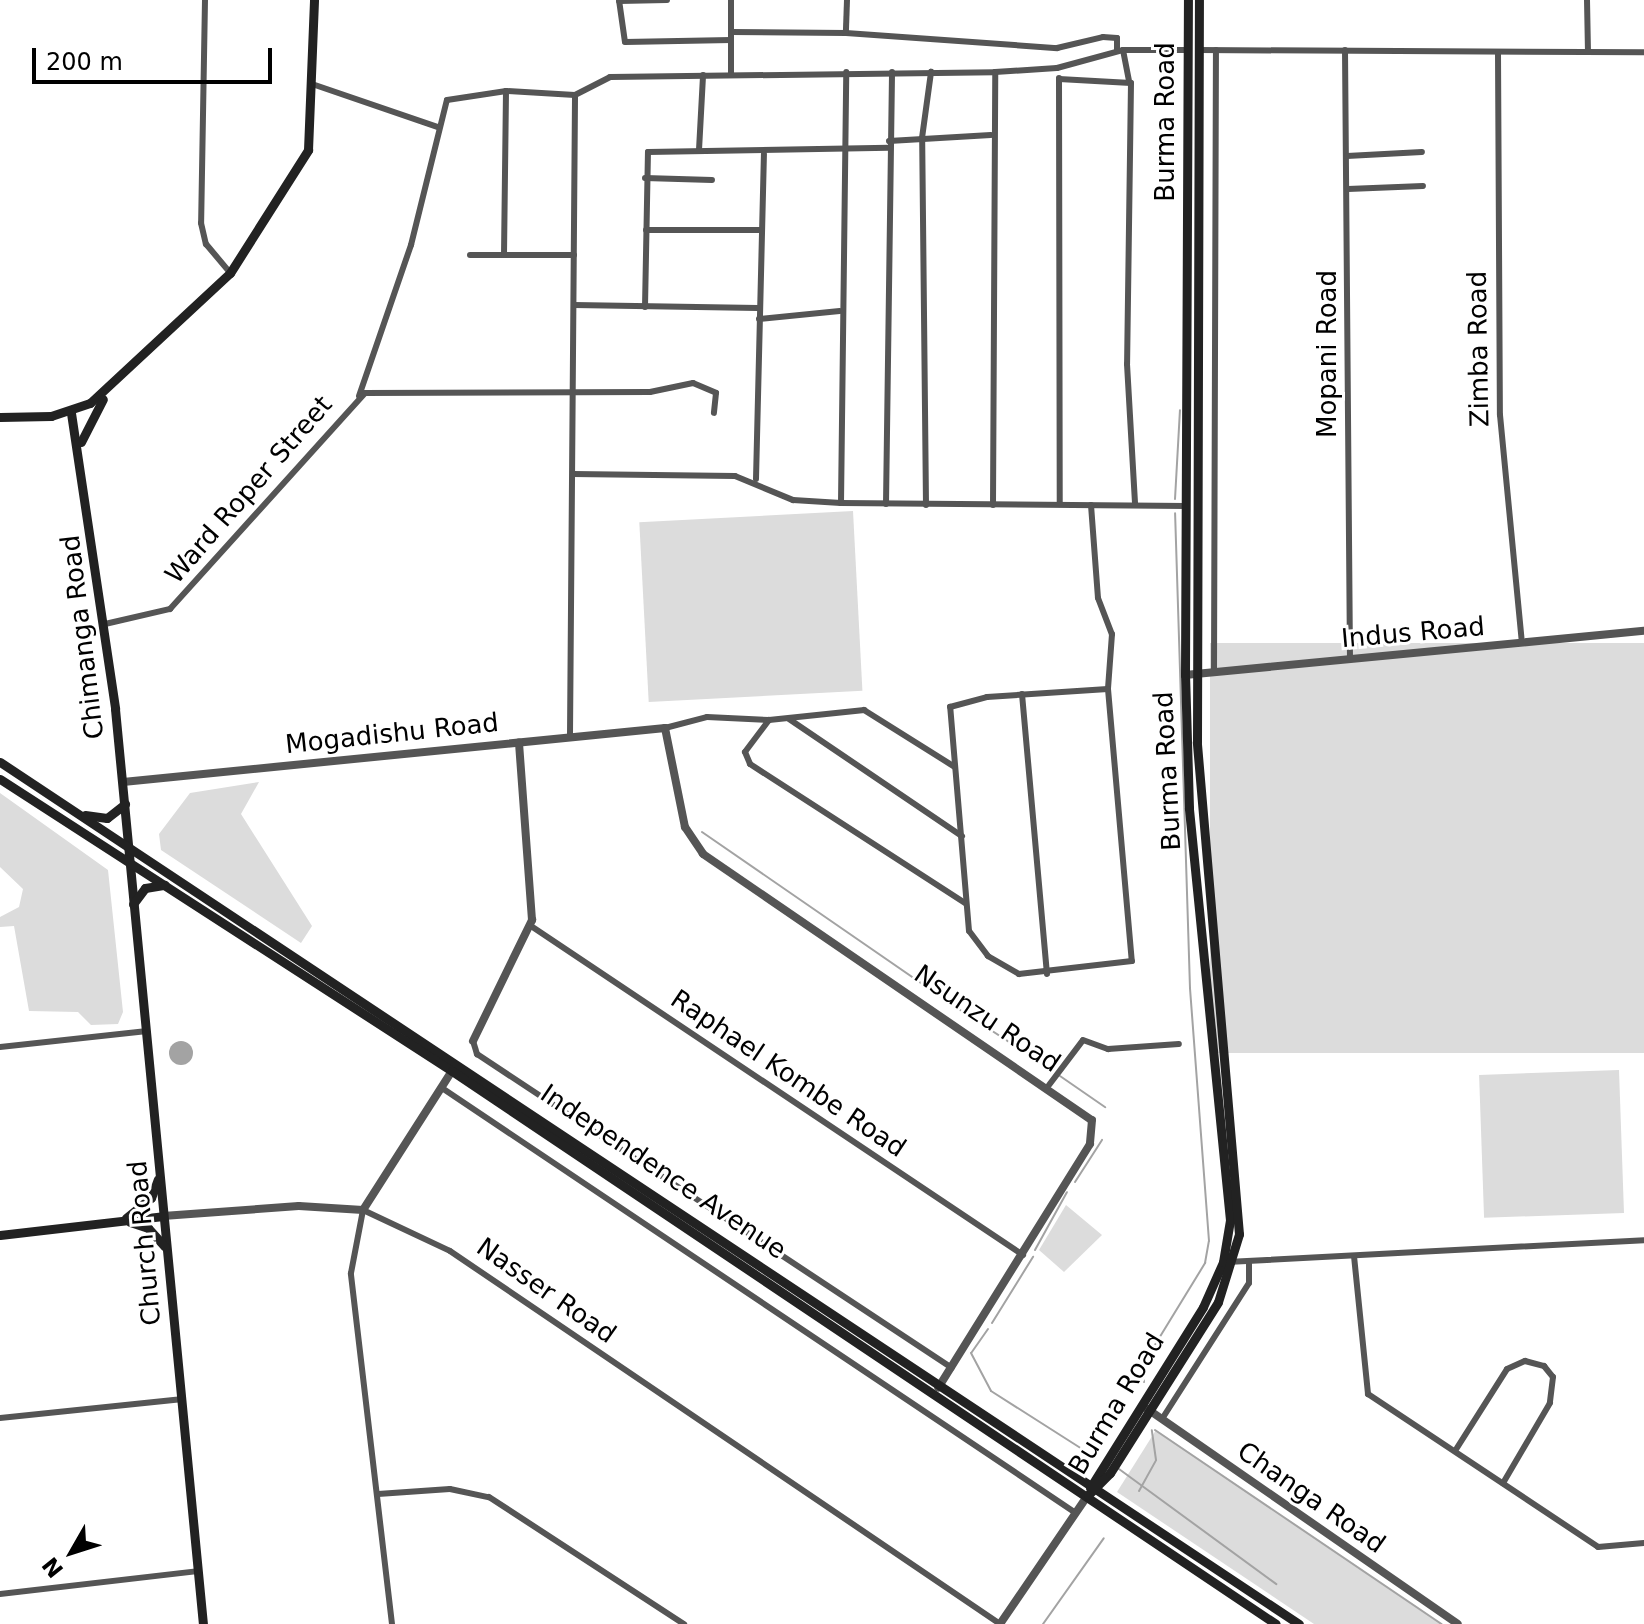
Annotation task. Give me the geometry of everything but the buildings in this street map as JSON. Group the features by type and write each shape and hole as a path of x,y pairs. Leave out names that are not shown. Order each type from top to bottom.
{"main road":[{"path":"0,417 71,413 106,392 230,273 300,171 315,85 314,0"},
{"name":"Burma Road","path":"1088,1495 1234,1262 1238,1172 1204,836 1196,673 1194,50 1188,0"},
{"name":"Burma Road","path":"1145,1407 1223,1262 1228,1173 1189,808 1185,675 1194,50 1199,0"},
{"path":"80,444 106,392"},
{"name":"Chimanga Road","path":"71,413 80,444 105,624 123,782 127,859"},
{"name":"Independence Avenue","path":"0,762 942,1383 1299,1624"},
{"name":"Independence Avenue","path":"0,779 452,1071 935,1392 1276,1624"},
{"path":"77,814 107,818 125,804"},
{"name":"Church Road","path":"127,859 147,1031 203,1624"},
{"path":"133,905 145,888 169,886"},
{"path":"115,1222 141,1209 160,1170"},
{"name":"Nasser Road","path":"0,1235 163,1216"},
{"path":"115,1222 148,1228 167,1254"}],"street":[{"path":"205,0 201,223 206,244 230,273"},
{"path":"667,0 619,0 625,42 846,33 1057,48 1103,37 1117,38 1129,81 1127,364 1135,504"},
{"path":"731,0 731,74"},
{"path":"846,33 847,0"},
{"path":"1587,0 1588,52"},
{"path":"1214,671 1216,50"},
{"name":"Mopani Road","path":"1345,50 1350,658"},
{"path":"359,396 411,245 438,127 451,97 506,91 575,95 610,77 995,72 1057,68 1120,51 1644,52"},
{"name":"Zimba Road","path":"1498,53 1500,415 1522,643"},
{"path":"1057,68 1060,503"},
{"path":"841,503 840,311 846,72"},
{"path":"886,504 892,72"},
{"path":"926,505 922,138 931,72"},
{"path":"993,505 991,135 995,72"},
{"path":"699,150 703,75"},
{"path":"1059,79 1129,81"},
{"path":"315,85 438,127"},
{"path":"504,255 506,91"},
{"path":"570,735 573,474 570,391 574,305 575,95"},
{"path":"645,307 645,178 648,152 699,150 764,154 889,145 922,138 991,135"},
{"path":"1347,156 1422,152"},
{"path":"756,479 764,154"},
{"path":"645,178 712,180"},
{"path":"1348,189 1423,186"},
{"path":"646,230 761,230"},
{"path":"470,255 574,255"},
{"path":"574,305 758,308"},
{"path":"759,319 840,311"},
{"name":"Ward Roper Street","path":"105,624 150,619 175,604 359,396 650,392 693,383 716,393 714,413"},
{"path":"573,474 756,479 793,500 841,503 1186,506"},
{"path":"1091,505 1098,598 1112,634 1108,689 1132,961 1047,974 1019,974 978,947 966,904 951,704 1022,694 1108,689"},
{"name":"Indus Road","path":"1185,675 1644,631"},
{"path":"1022,694 1047,974"},
{"path":"665,728 718,716 769,720 872,711 955,767"},
{"path":"788,718 962,836"},
{"path":"769,720 745,752 750,764 966,904"},
{"name":"Mogadishu Road","path":"123,782 570,735 665,728"},
{"name":"Nsunzu Road","path":"665,728 685,827 703,854 1087,1112 1095,1133 1023,1255 935,1392"},
{"path":"519,742 531,926 473,1041 477,1054 952,1368"},
{"name":"Raphael Kombe Road","path":"531,926 1023,1255"},
{"path":"0,1047 147,1031"},
{"path":"1049,1085 1083,1040 1108,1049 1179,1044"},
{"path":"392,1624 351,1273 363,1210 452,1071"},
{"path":"442,1088 1076,1513"},
{"name":"Nasser Road","path":"163,1216 299,1206 363,1210 450,1251 1000,1624"},
{"path":"1223,1262 1644,1240"},
{"path":"1354,1256 1367,1392 1598,1547 1644,1543"},
{"path":"1162,1419 1249,1283 1249,1261"},
{"path":"1455,1451 1510,1366 1544,1366 1553,1377 1550,1403 1503,1483"},
{"path":"0,1418 183,1399"},
{"name":"Changa Road","path":"1145,1407 1458,1624"},
{"path":"378,1494 450,1489 489,1497 684,1624"},
{"path":"1000,1624 1088,1495"},
{"path":"0,1594 198,1571"}],"shaded area":[{"path":"853,511 862,691 649,702 639,522"},
{"path":"1210,643 1644,643 1644,1053 1210,1053"},
{"path":"259,782 241,814 312,926 301,943 161,850 159,834 190,793"},
{"path":"0,793 108,870 123,1012 118,1024 91,1025 78,1012 29,1011 14,926 0,927 0,917 19,907 23,889 0,867"},
{"path":"181,1041 192,1048 193,1053 186,1064 181,1065 170,1058 169,1053 176,1042"},
{"path":"1619,1070 1624,1213 1484,1218 1479,1075"},
{"path":"1066,1205 1102,1235 1064,1272 1039,1250"},
{"path":"1156,1430 1442,1624 1314,1624 1117,1492"}],"waterway":[{"path":"1175,499 1180,410"},
{"path":"1144,1382 1142,1366 1205,1263 1209,1241 1190,988 1175,513"},
{"path":"702,832 973,1019"},
{"path":"983,1025 1020,1049"},
{"path":"1030,1056 1051,1071"},
{"path":"1060,1076 1105,1107"},
{"path":"1075,1182 1102,1140"},
{"path":"1035,1250 1067,1192"},
{"path":"992,1323 1033,1257"},
{"path":"988,1329 971,1353 991,1391 1093,1456"},
{"path":"1139,1491 1156,1460 1152,1430"},
{"path":"1155,1430 1442,1624"},
{"path":"1119,1469 1276,1584"},
{"path":"1043,1624 1104,1538"}]}
